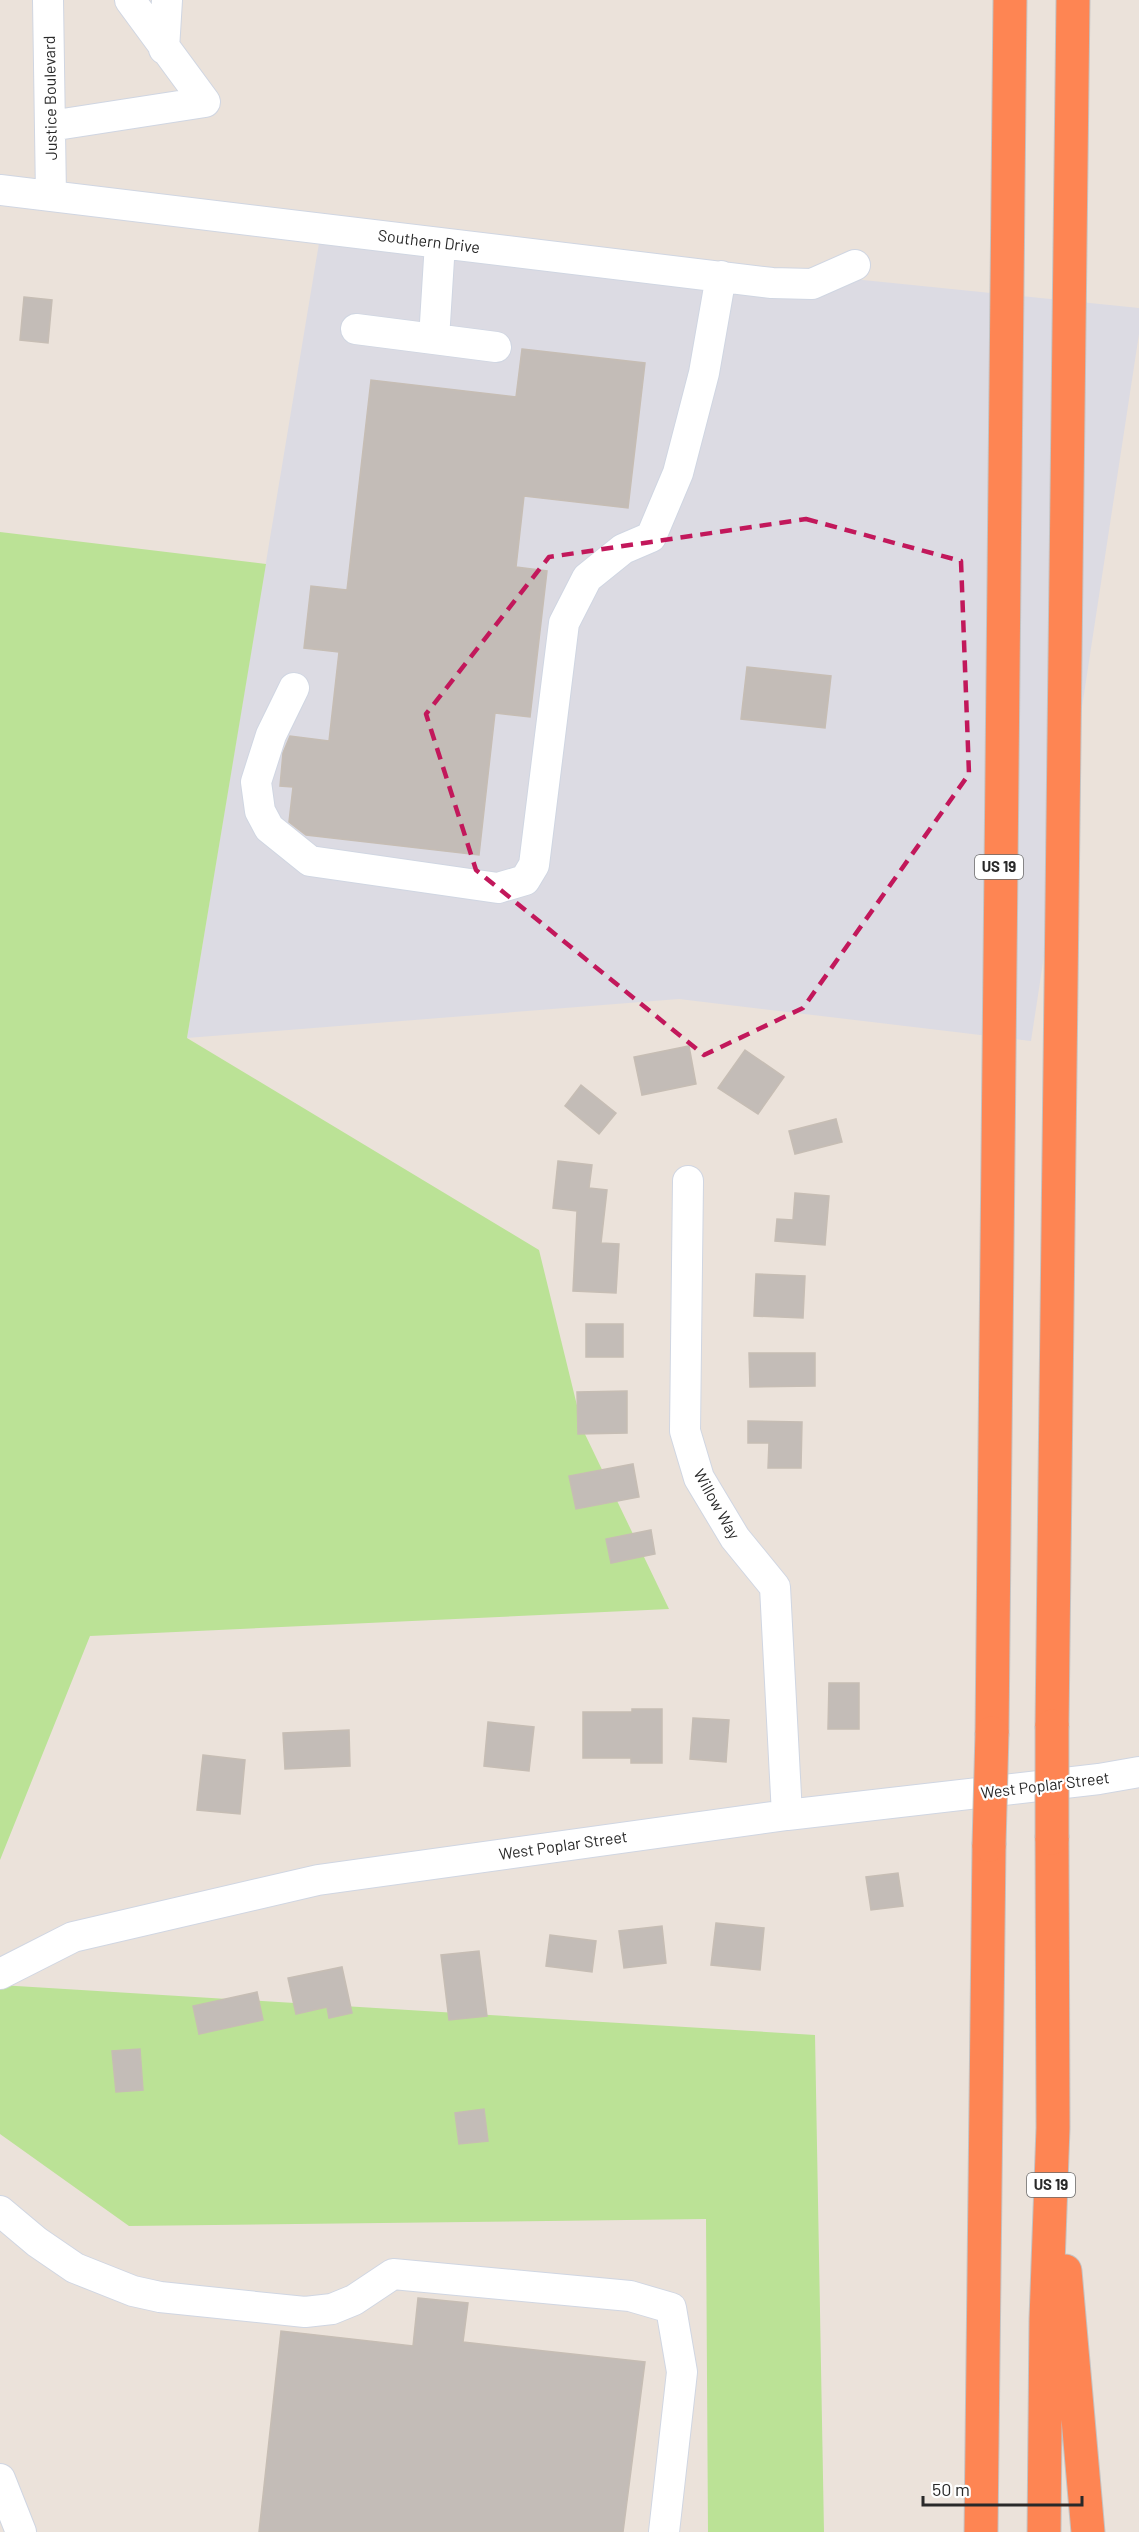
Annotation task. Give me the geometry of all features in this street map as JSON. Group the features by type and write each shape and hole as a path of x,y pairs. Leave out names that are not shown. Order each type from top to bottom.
{"highway":[{"name":"US 19","path":"981,2532 992,1733 1010,0"},
{"name":"US 19","path":"1044,2532 1046,2319 1053,2128 1052,1726 1073,0"},
{"path":"1053,2128 1088,2532"},
{"path":"974,2532 981,2490"}],"street":[{"name":"Justice Boulevard","path":"48,0 51,196"},
{"path":"50,126 205,102 130,0"},
{"path":"164,49 167,0"},
{"name":"Southern Drive","path":"0,190 772,283 812,284 855,265"},
{"path":"434,339 440,243"},
{"path":"294,688 271,735 256,782 260,811 269,828 310,861 498,888 525,880 534,866 564,623 587,578 623,549 651,537 678,473 704,373 721,276"},
{"path":"356,329 496,346"},
{"name":"Willow Way","path":"688,1181 685,1431 699,1478 735,1538 775,1587 787,1815"},
{"name":"West Poplar Street","path":"0,1974 73,1937 318,1880 787,1815 1099,1779 1139,1772"},
{"path":"0,2211 37,2242 75,2268 133,2291 160,2297 305,2312 332,2309 354,2300 393,2274 630,2296 671,2308 682,2372 664,2532"},
{"path":"0,2479 21,2532"}],"highlighted area":[{"path":"806,519 961,561 969,774 803,1008 704,1055 476,870 426,714 549,557"}],"shaded area":[{"path":"322,225 1139,308 1139,334 1031,1041 679,999 187,1038"}],"green space":[{"path":"0,532 266,564 187,1038 539,1250 583,1430 669,1609 90,1636 0,1860"},
{"path":"0,1985 815,2035 824,2532 708,2532 706,2219 129,2226 0,2134"}],"building":[{"path":"24,297 52,300 48,343 20,340"},
{"path":"522,349 645,363 628,508 524,496 516,567 547,571 530,717 495,713 479,855 306,835 289,822 293,787 280,786 283,753 290,736 329,741 339,652 304,648 311,586 347,590 371,380 516,397"},
{"path":"747,667 831,676 825,728 741,719"},
{"path":"689,1046 696,1084 642,1095 634,1057"},
{"path":"745,1050 784,1077 758,1114 718,1088"},
{"path":"581,1085 616,1113 599,1134 565,1106"},
{"path":"836,1119 842,1142 795,1154 789,1131"},
{"path":"558,1161 592,1165 589,1188 607,1190 601,1243 619,1244 616,1293 573,1291 577,1211 553,1208"},
{"path":"795,1193 829,1196 825,1245 775,1241 777,1219 793,1220"},
{"path":"756,1274 805,1276 803,1318 754,1316"},
{"path":"586,1324 623,1324 623,1357 586,1357"},
{"path":"749,1353 815,1353 815,1386 750,1387"},
{"path":"627,1391 627,1433 578,1434 577,1392"},
{"path":"748,1421 802,1422 801,1468 768,1468 769,1443 748,1443"},
{"path":"633,1464 639,1497 576,1509 569,1476"},
{"path":"651,1530 655,1554 611,1563 606,1539"},
{"path":"829,1683 859,1683 859,1729 828,1729"},
{"path":"632,1709 662,1709 662,1763 631,1763 631,1758 583,1758 583,1712 632,1712"},
{"path":"693,1718 729,1720 726,1762 690,1759"},
{"path":"488,1722 534,1727 529,1771 484,1766"},
{"path":"349,1730 350,1766 285,1769 283,1733"},
{"path":"203,1755 245,1760 240,1814 197,1810"},
{"path":"898,1873 903,1906 871,1910 866,1877"},
{"path":"716,1923 764,1928 760,1970 711,1965"},
{"path":"662,1926 666,1963 624,1968 619,1931"},
{"path":"550,1935 596,1941 592,1972 546,1966"},
{"path":"479,1951 487,2016 449,2020 441,1955"},
{"path":"342,1967 352,2013 329,2018 327,2007 296,2014 288,1978"},
{"path":"257,1992 263,2020 199,2034 193,2006"},
{"path":"140,2049 143,2090 116,2092 112,2051"},
{"path":"484,2109 488,2141 459,2144 455,2113"},
{"path":"418,2298 468,2303 463,2342 645,2362 623,2532 259,2532 281,2331 413,2346"}]}
